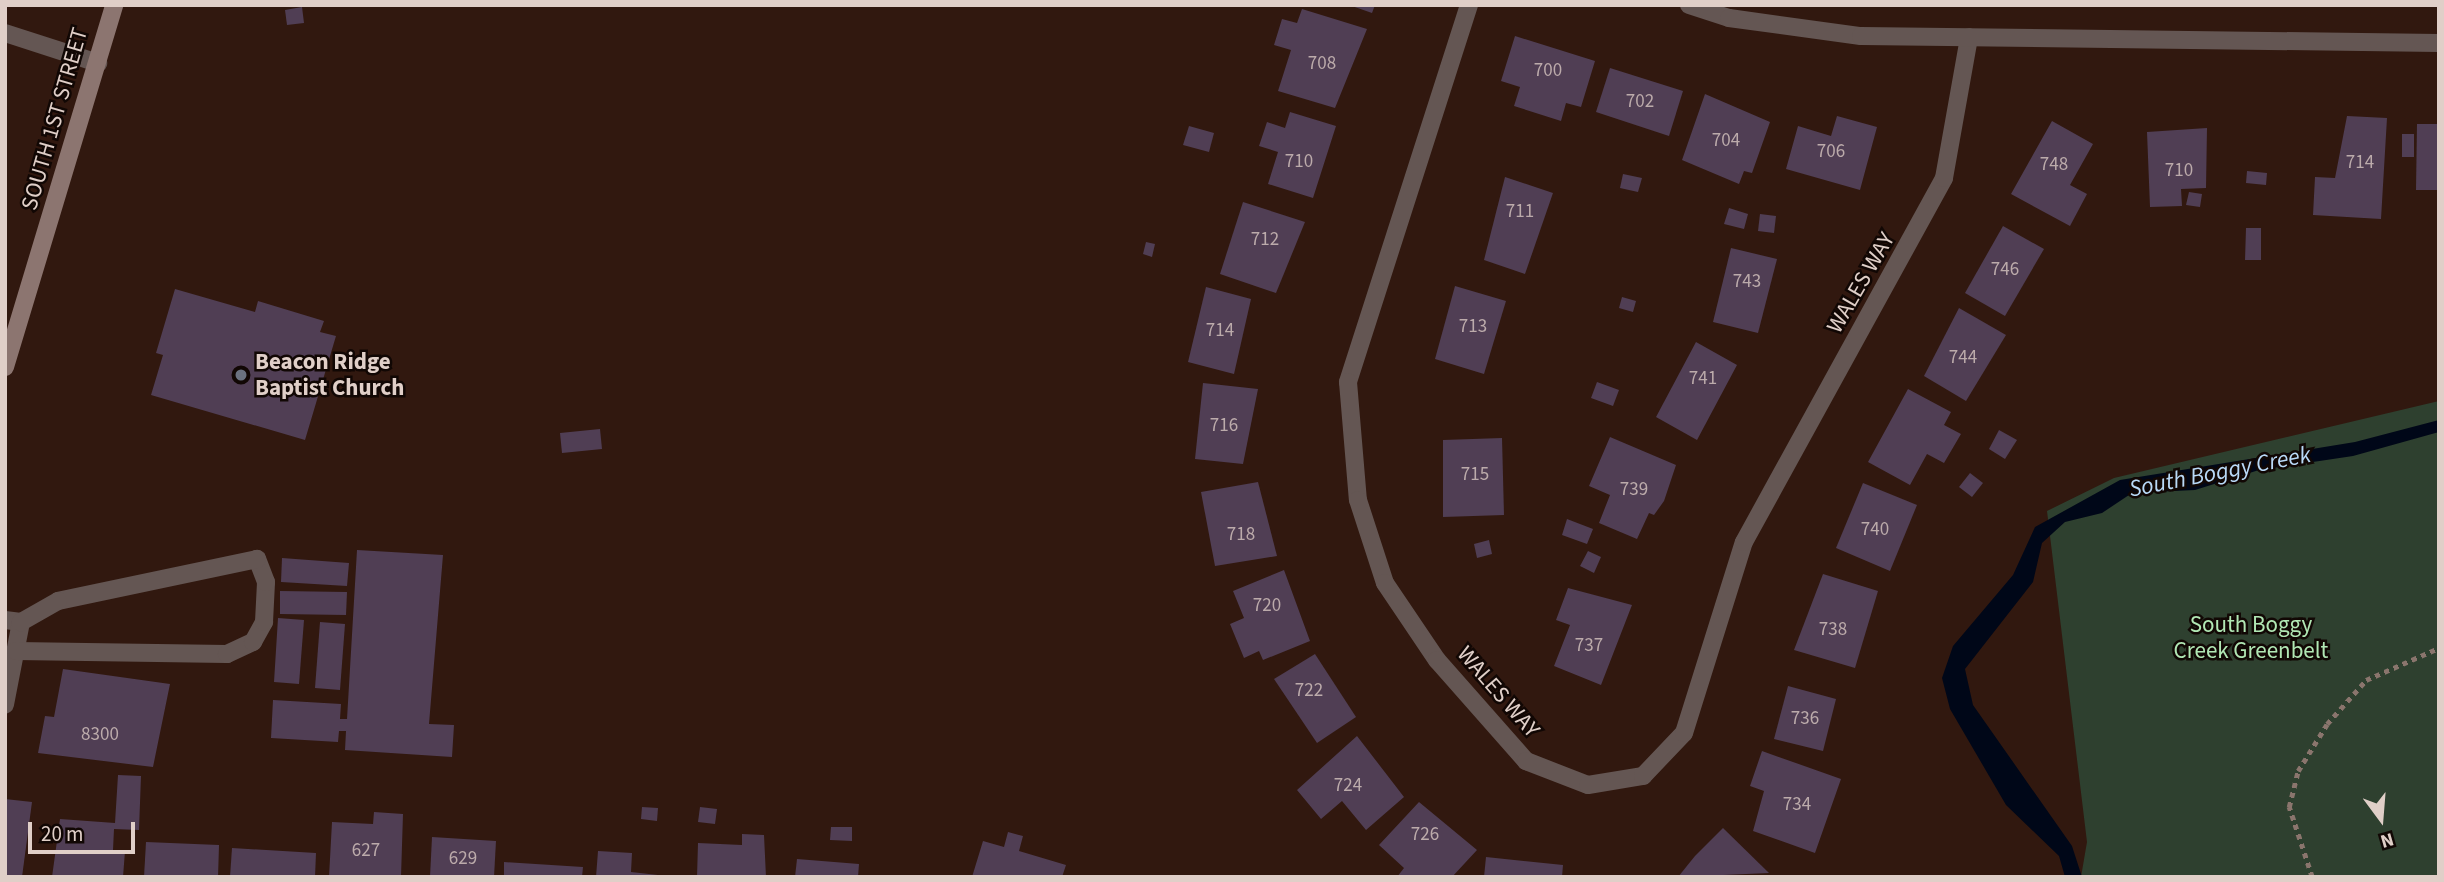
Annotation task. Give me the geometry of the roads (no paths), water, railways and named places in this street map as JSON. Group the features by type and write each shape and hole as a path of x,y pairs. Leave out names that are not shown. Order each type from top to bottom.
{"main road":[{"name":"SOUTH 1ST STREET","path":"5,367 114,5"}],"street":[{"name":"WALES WAY","path":"1469,5 1348,382 1358,500 1385,583 1437,660 1526,761 1588,785 1643,776 1684,733 1744,542 1944,178 1969,37"},
{"path":"1689,5 1821,32 1969,37 2439,43"},
{"path":"5,33 98,63"},
{"path":"6,703 16,651 13,621 58,601 257,559 266,582 264,622 253,642 227,654 16,651"}],"water":[{"name":"South Boggy Creek","path":"2439,420 2439,432 2353,456 2259,470 2195,490 2132,493 2102,513 2065,522 2042,543 2033,582 1965,669 1973,705 2072,846 2082,877 2065,877 2059,856 2006,805 1950,709 1942,678 1953,646 2013,575 2035,527 2120,480 2355,442"}],"place":[{"name":"Beacon Ridge Baptist Church","path":"241,375"}],"park label":[{"name":"South Boggy Creek Greenbelt","path":"2251,638"}]}
